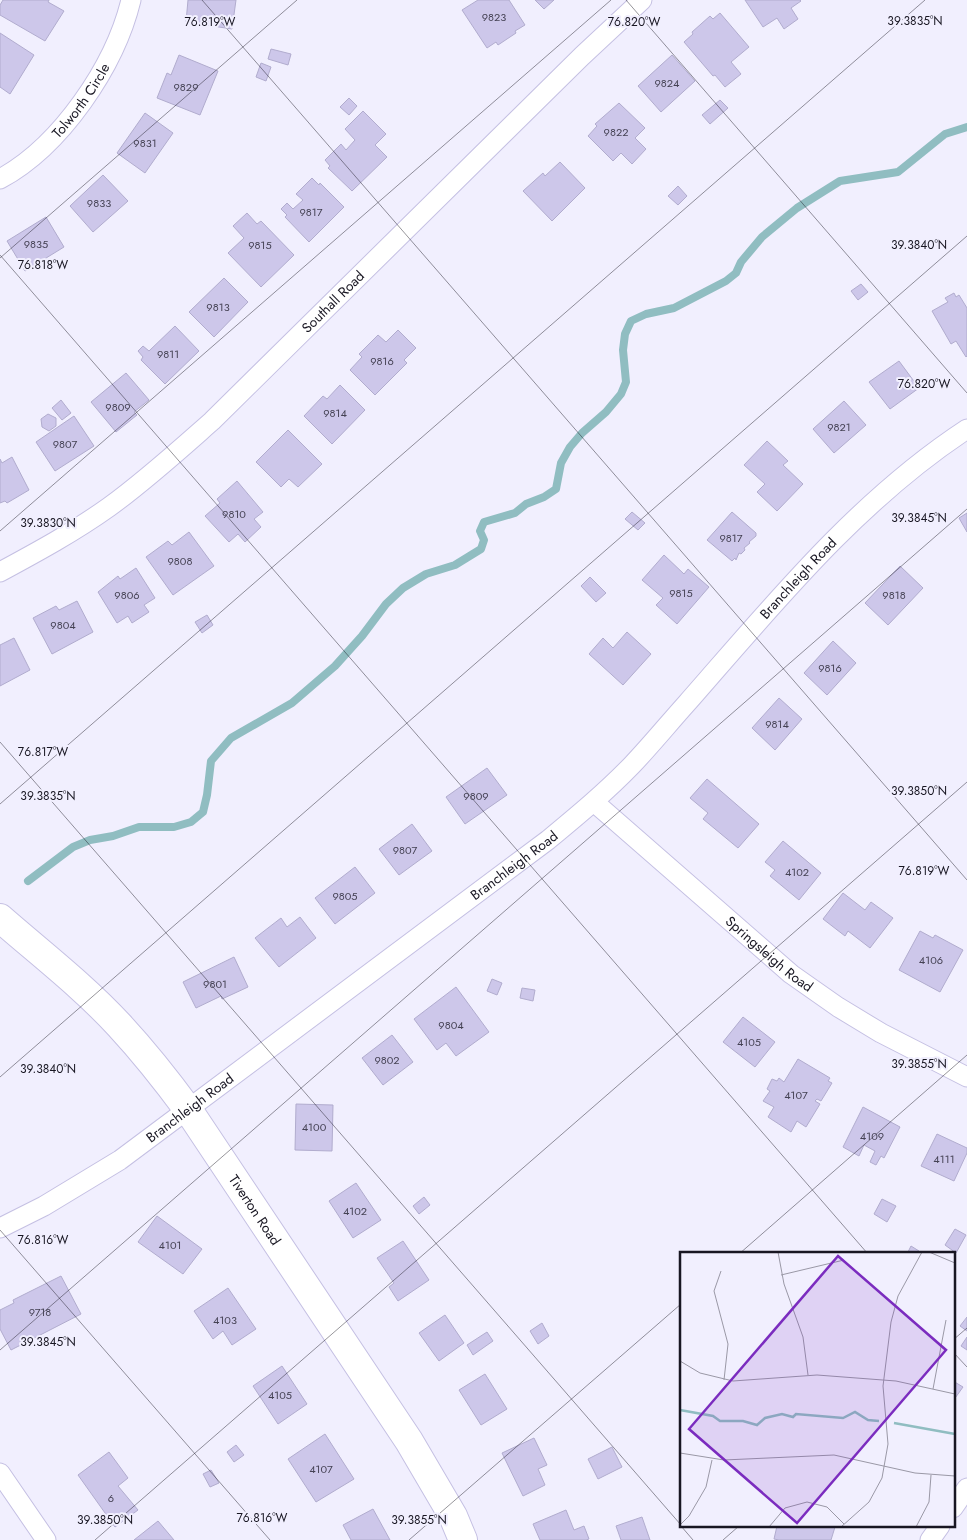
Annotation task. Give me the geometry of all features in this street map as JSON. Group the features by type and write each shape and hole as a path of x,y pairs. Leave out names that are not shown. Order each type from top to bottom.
{"street":[{"name":"Tolworth Circle","path":"0,179 41,149 74,114 100,77 125,24 131,0"},
{"name":"Southall Road","path":"0,572 40,551 108,508 155,472 212,421 582,56 642,0"},
{"name":"Branchleigh Road","path":"0,1228 44,1206 120,1160 548,840 594,802 632,765 782,595 838,536 888,490 967,429"},
{"name":"Springsleigh Road","path":"594,802 791,974 838,1007 967,1077"},
{"name":"Tiverton Road","path":"0,918 78,986 118,1024 164,1077 189,1110 409,1441 453,1516 463,1540"},
{"path":"0,1473 46,1540"},
{"path":"954,1507 967,1488"},
{"path":"930,1540 939,1528"}],"building":[{"path":"3,0 49,0 48,2 64,11 45,41 0,15 0,5"},
{"path":"188,0 236,0 232,29 186,22"},
{"path":"478,0 509,0 525,25 498,45 496,42 487,48 462,10"},
{"path":"535,0 554,0 544,9"},
{"path":"745,0 800,0 791,8 798,19 784,29 777,18 763,27"},
{"path":"720,13 749,47 731,62 741,74 725,87 684,42 710,16 713,19"},
{"path":"0,33 34,55 10,94 0,87"},
{"path":"271,49 291,54 288,65 268,59"},
{"path":"179,55 218,71 200,115 157,98 167,73 171,75"},
{"path":"672,55 695,81 661,112 638,86"},
{"path":"261,63 271,67 266,81 256,77"},
{"path":"349,98 357,106 349,115 340,107"},
{"path":"720,100 728,108 710,124 702,115"},
{"path":"619,103 645,128 635,138 646,149 632,164 621,153 613,161 588,136 597,126 595,124"},
{"path":"363,111 386,134 375,145 387,157 352,191 328,168 330,166 325,160 341,144 346,150 355,140 345,129"},
{"path":"145,113 173,133 145,173 117,153"},
{"path":"560,162 585,188 552,221 523,191 543,173 545,176"},
{"path":"103,175 128,201 93,232 70,206"},
{"path":"312,178 319,185 320,183 344,207 309,242 285,217 287,215 281,209 287,203 293,209 303,200 296,194"},
{"path":"678,186 687,196 678,205 668,196"},
{"path":"247,213 257,224 261,221 294,255 261,287 228,253 244,238 233,226"},
{"path":"46,217 64,247 25,271 7,241"},
{"path":"224,278 248,302 214,337 189,312"},
{"path":"861,284 868,292 858,300 851,291"},
{"path":"954,293 956,297 959,295 967,308 966,357 956,341 951,344 932,311 948,302 945,298"},
{"path":"175,326 199,351 165,384 141,360 143,357 138,351 143,346 149,351"},
{"path":"398,330 416,348 404,360 407,363 375,395 350,370 362,357 359,354 378,335 386,342"},
{"path":"899,361 919,388 890,409 869,382"},
{"path":"126,373 149,400 134,412 137,415 116,432 91,402"},
{"path":"340,385 365,410 332,444 304,416 323,396 327,399"},
{"path":"61,400 71,413 62,420 52,408"},
{"path":"844,401 866,425 834,453 813,429"},
{"path":"48,414 56,418 56,426 49,431 42,427 41,419"},
{"path":"74,416 94,446 55,471 36,442"},
{"path":"288,430 322,464 298,487 289,479 281,487 256,462"},
{"path":"767,441 788,461 783,465 803,484 777,511 757,492 765,484 744,465"},
{"path":"12,457 29,490 7,503 5,501 0,503 0,459 2,463"},
{"path":"237,481 263,512 254,519 261,527 245,542 238,534 229,542 205,516 220,503 217,499"},
{"path":"632,512 645,523 638,530 625,519"},
{"path":"732,512 756,533 756,536 744,548 745,550 741,554 739,553 736,560 735,558 732,561 707,540"},
{"path":"967,513 967,532 959,518"},
{"path":"189,532 214,566 173,595 146,557 168,541 172,545"},
{"path":"664,555 684,574 688,569 709,587 677,624 656,605 663,598 642,580"},
{"path":"900,566 923,588 888,625 865,603"},
{"path":"136,568 155,598 144,605 149,612 132,623 128,616 117,623 98,592 118,576 120,579"},
{"path":"590,577 606,593 596,602 581,586"},
{"path":"77,601 93,632 52,654 33,618 56,606 59,610"},
{"path":"207,615 213,625 202,633 195,622"},
{"path":"627,632 651,654 623,685 589,654 603,638 613,648"},
{"path":"14,638 30,670 0,686 0,645"},
{"path":"833,641 856,663 827,695 804,673"},
{"path":"779,698 802,719 775,750 752,728"},
{"path":"487,768 507,795 465,824 446,797"},
{"path":"707,779 759,824 738,848 703,819 708,813 690,798"},
{"path":"412,824 432,851 399,875 379,849"},
{"path":"783,841 821,873 799,900 770,876 775,870 765,862"},
{"path":"355,867 375,893 335,924 315,898"},
{"path":"843,893 865,910 871,902 893,918 870,948 848,931 845,936 823,919"},
{"path":"300,917 316,938 279,967 255,938 281,918 287,927"},
{"path":"920,931 933,938 935,935 963,950 940,992 899,970"},
{"path":"234,957 248,987 222,999 221,996 196,1008 183,982"},
{"path":"492,979 502,983 497,995 487,991"},
{"path":"456,987 489,1032 456,1056 446,1043 437,1050 414,1019"},
{"path":"522,988 535,990 533,1001 520,998"},
{"path":"743,1017 775,1042 755,1067 723,1042"},
{"path":"392,1035 413,1062 383,1085 362,1058"},
{"path":"798,1059 830,1078 828,1081 832,1083 821,1101 817,1099 815,1101 820,1104 806,1127 797,1121 791,1132 768,1117 774,1107 763,1101 770,1091 767,1089 772,1079 777,1081 779,1078 784,1082"},
{"path":"296,1104 333,1105 332,1151 295,1150"},
{"path":"863,1107 900,1127 884,1158 881,1156 876,1165 870,1162 875,1151 864,1145 859,1156 843,1147"},
{"path":"937,1134 967,1148 967,1153 954,1181 921,1166"},
{"path":"356,1183 381,1220 353,1238 329,1201"},
{"path":"424,1197 430,1205 419,1214 413,1206"},
{"path":"882,1199 896,1206 887,1222 874,1214"},
{"path":"157,1216 202,1249 183,1274 138,1242"},
{"path":"955,1229 966,1235 956,1253 945,1245"},
{"path":"403,1241 429,1280 398,1301 389,1287 394,1283 377,1258"},
{"path":"911,1246 919,1251 919,1252 908,1252"},
{"path":"61,1276 81,1314 11,1350 0,1329 0,1310 14,1303 13,1300"},
{"path":"228,1288 256,1329 232,1345 223,1331 213,1339 194,1311"},
{"path":"445,1315 464,1343 439,1361 419,1333"},
{"path":"967,1317 967,1331 960,1326"},
{"path":"542,1323 549,1336 538,1344 530,1331"},
{"path":"487,1332 493,1341 473,1355 467,1345"},
{"path":"967,1337 967,1350 961,1346"},
{"path":"282,1366 307,1404 278,1424 253,1386"},
{"path":"485,1374 507,1409 481,1425 459,1390"},
{"path":"954,1382 963,1387 954,1400"},
{"path":"325,1434 354,1479 316,1502 288,1459"},
{"path":"534,1438 547,1465 538,1469 545,1485 523,1496 502,1453"},
{"path":"236,1445 244,1455 234,1462 227,1452"},
{"path":"612,1447 622,1467 598,1479 588,1459"},
{"path":"109,1452 128,1478 118,1486 138,1510 115,1527 78,1475"},
{"path":"211,1470 219,1483 210,1487 203,1474"},
{"path":"373,1509 390,1540 351,1540 343,1525"},
{"path":"566,1510 574,1530 584,1526 589,1539 540,1540 533,1524"},
{"path":"642,1517 650,1540 621,1540 616,1526"},
{"path":"158,1521 174,1540 134,1540"},
{"path":"777,1528 835,1528 831,1540 774,1539"}],"waterway":[{"path":"28,881 73,847 90,840 113,836 139,827 174,827 191,822 203,812 211,761 231,738 292,703 335,666 362,636 386,604 403,588 426,574 455,565 481,549 484,540 480,531 484,522 515,513 526,504 544,497 556,489 561,463 570,447 582,433 606,412 621,394 626,382 623,350 625,334 631,321 646,314 674,308 726,281 736,273 741,262 762,237 797,208 840,181 898,172 945,134 967,127"}]}
